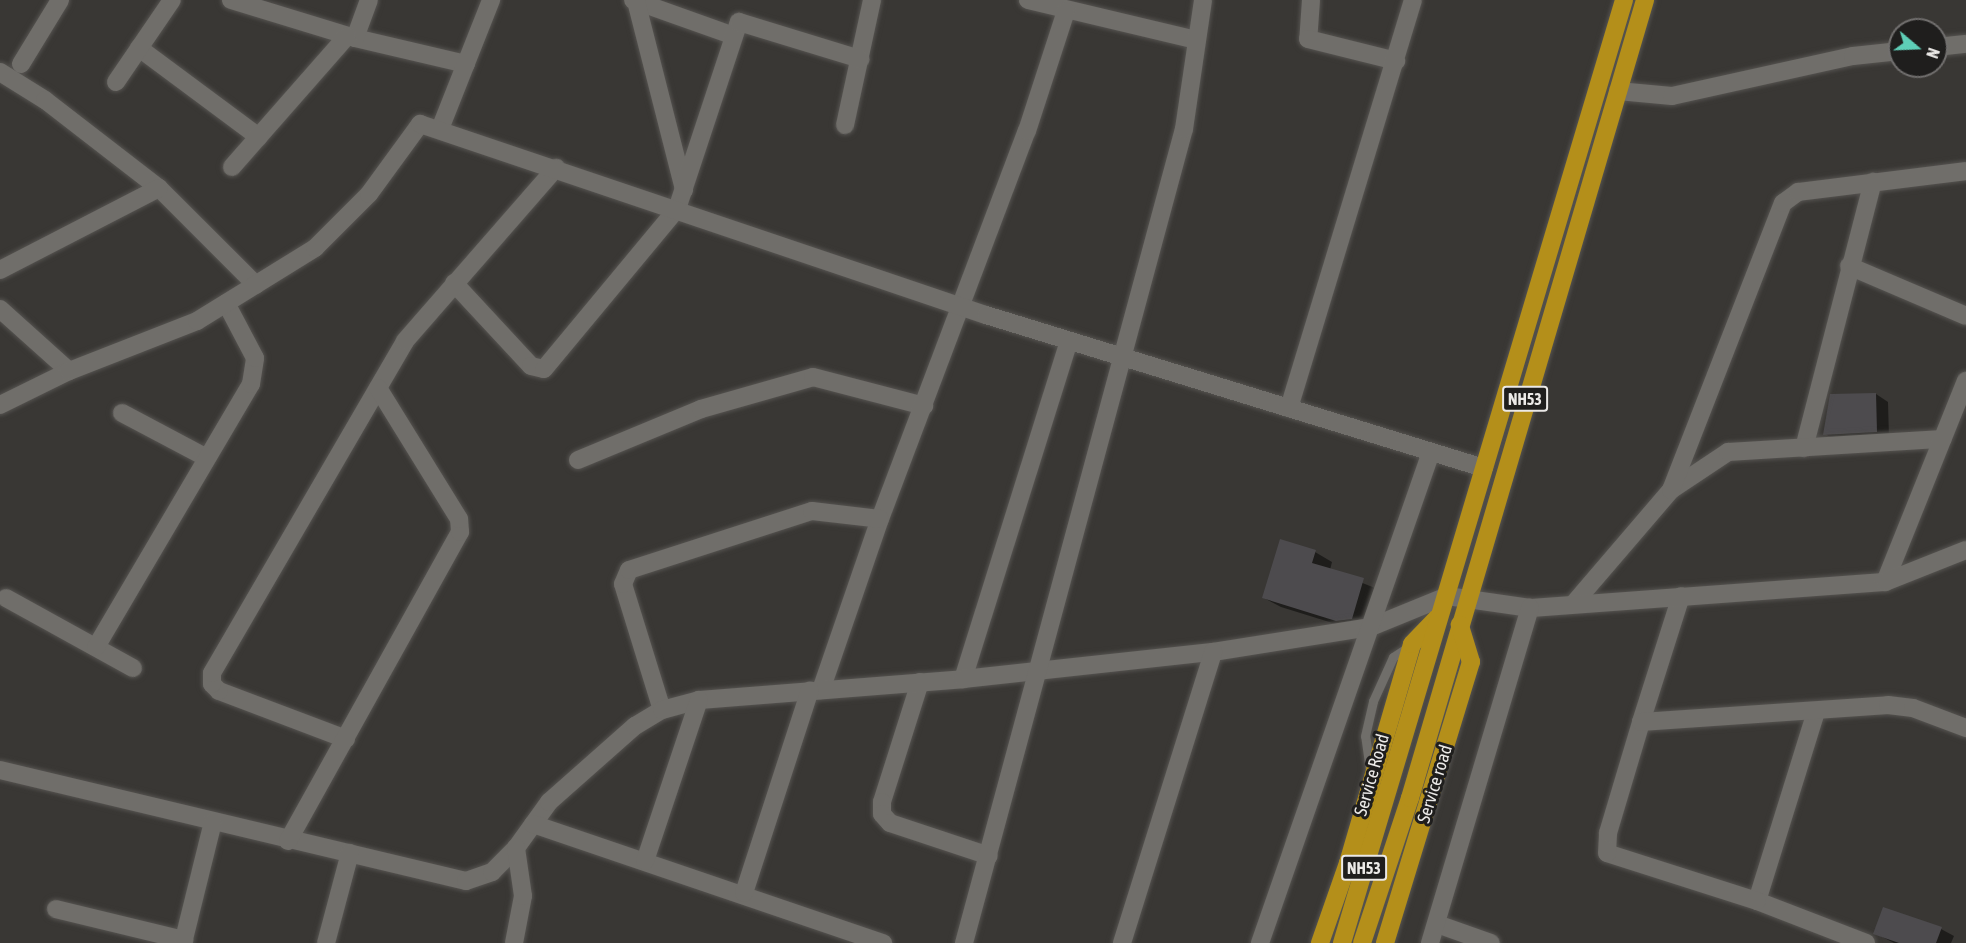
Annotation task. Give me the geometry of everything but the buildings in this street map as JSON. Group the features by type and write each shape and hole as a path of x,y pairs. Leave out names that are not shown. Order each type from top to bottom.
{"highway":[{"name":"NH53","path":"1342,943 1624,0"},
{"name":"NH53","path":"1362,943 1410,798 1645,0"},
{"name":"Service Road","path":"1320,943 1348,863 1371,777 1412,644 1439,616"},
{"name":"Service road","path":"1385,943 1471,662 1460,624"}],"street":[{"path":"21,64 60,0"},
{"path":"116,82 172,0"},
{"path":"232,167 351,37 369,0"},
{"path":"440,129 491,0"},
{"path":"844,125 872,0"},
{"path":"1028,0 1066,11 1196,40"},
{"path":"964,943 1184,129 1203,0"},
{"path":"1311,0 1308,39 1396,61"},
{"path":"1289,408 1413,0"},
{"path":"233,1 351,37 466,64"},
{"path":"635,1 734,36"},
{"path":"635,1 684,190"},
{"path":"744,893 815,690 1027,131 1066,11"},
{"path":"454,283 531,366 544,369 677,209 739,22 860,59"},
{"path":"1948,46 1966,44"},
{"path":"140,48 259,137"},
{"path":"1618,91 1672,96 1853,56 1888,52"},
{"path":"0,72 45,100 159,188 256,285"},
{"path":"0,405 69,371 197,321 315,248 369,194 414,128 420,124 960,306 1484,468"},
{"path":"345,739 219,691 212,684 212,673 405,340 556,168"},
{"path":"1671,490 1784,203 1798,192 1966,171"},
{"path":"1804,448 1849,266 1873,182"},
{"path":"0,270 159,188"},
{"path":"1849,266 1966,316"},
{"path":"96,647 251,384 255,370 255,358 226,303"},
{"path":"0,309 69,371"},
{"path":"963,679 1069,340"},
{"path":"578,460 701,409 813,377 924,406"},
{"path":"1885,582 1966,381"},
{"path":"288,841 460,532 459,519 378,388"},
{"path":"122,413 207,458"},
{"path":"1575,602 1671,490 1728,452 1943,439"},
{"path":"1260,943 1431,452"},
{"path":"662,710 623,584 629,570 812,511 880,519"},
{"path":"0,770 288,841 350,853 466,881 492,872 516,848 549,802 634,726 662,710 699,700 963,679 1213,652 1371,627 1447,596 1530,608 1575,602 1885,582 1966,550"},
{"path":"1681,596 1608,833 1607,853 1757,901 1865,943"},
{"path":"6,598 134,668"},
{"path":"1430,943 1530,608"},
{"path":"1122,943 1213,652"},
{"path":"920,682 882,802 882,814 890,823 988,856"},
{"path":"645,861 699,700"},
{"path":"1641,722 1816,712 1888,705 1913,708 1966,728"},
{"path":"1757,901 1816,712"},
{"path":"56,909 184,941 213,822"},
{"path":"533,824 744,893 883,943"},
{"path":"514,943 523,896 516,848"},
{"path":"326,943 350,853"},
{"path":"1437,924 1491,943"}]}
